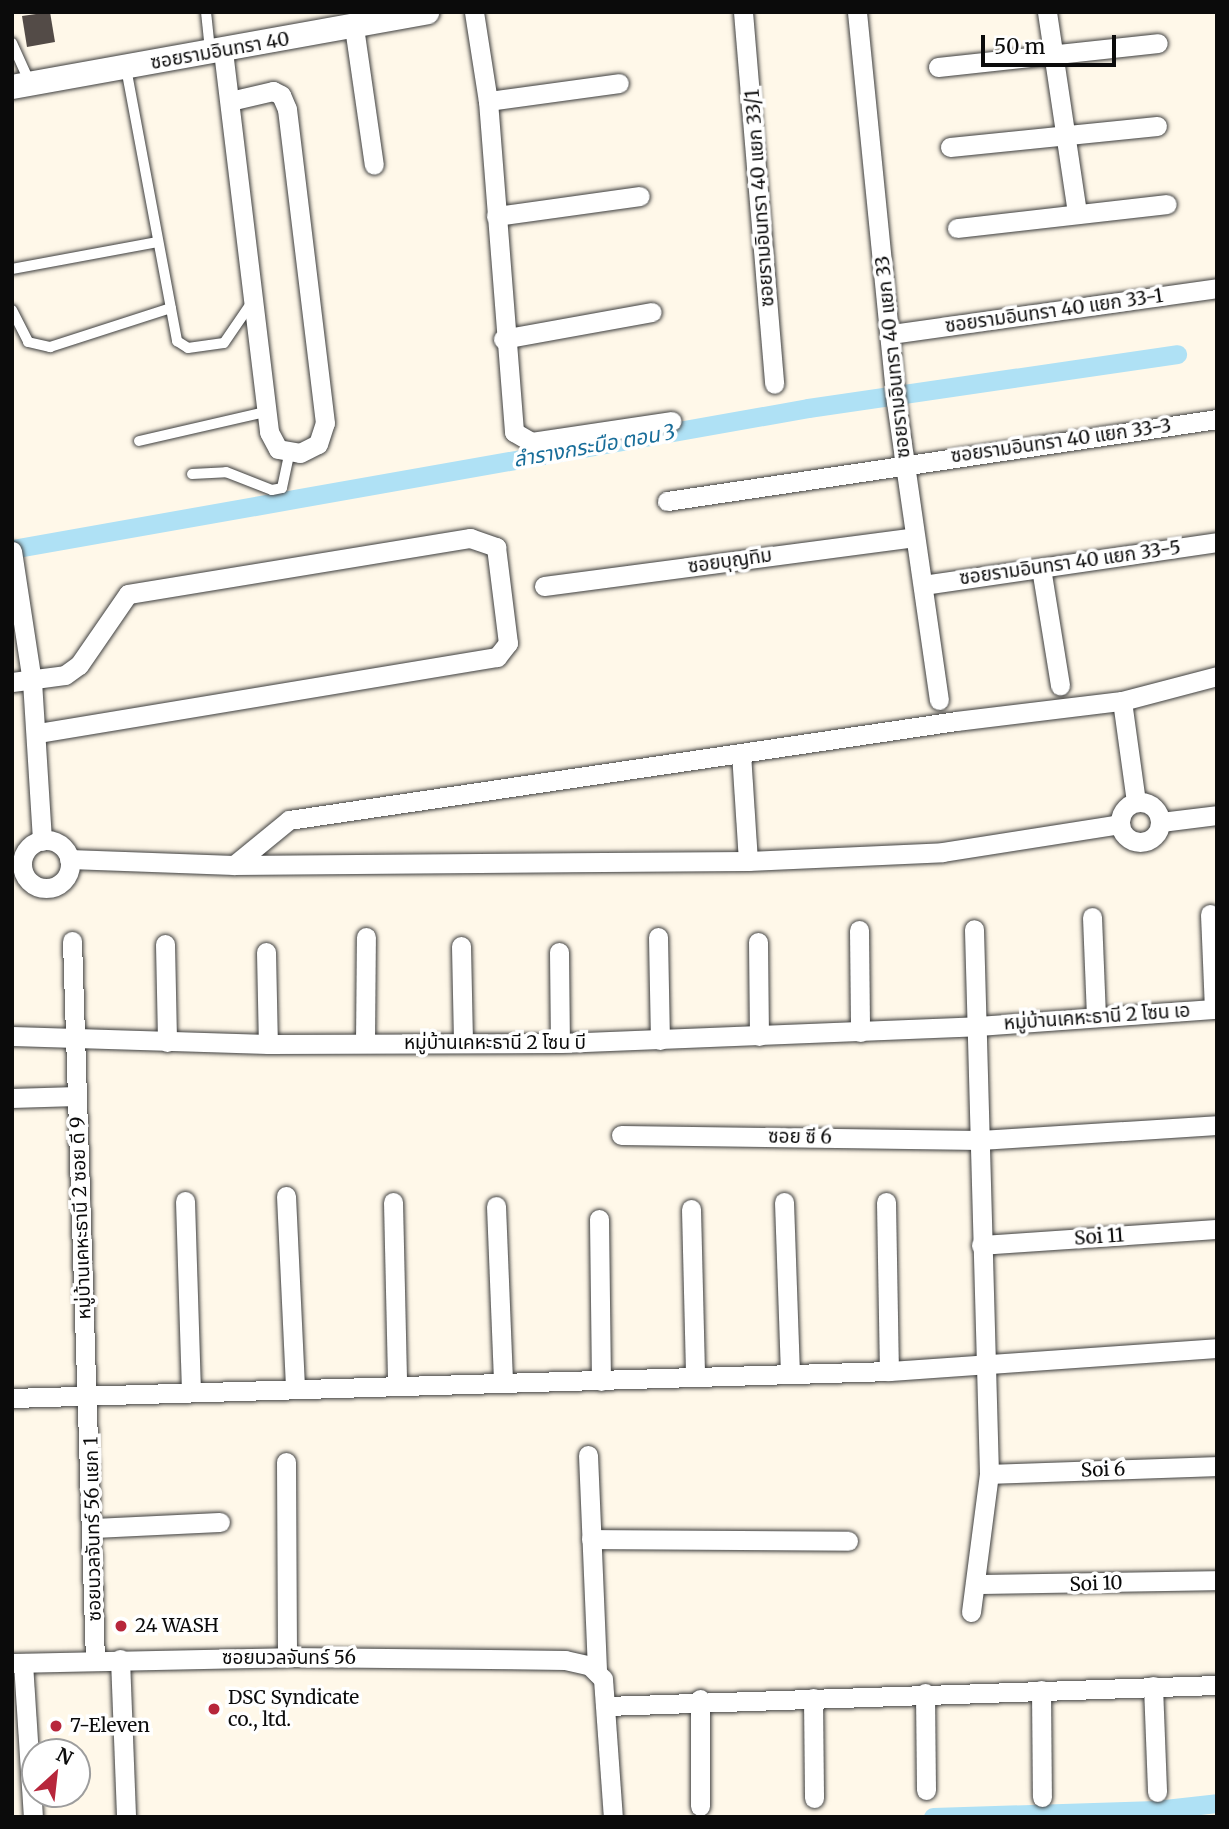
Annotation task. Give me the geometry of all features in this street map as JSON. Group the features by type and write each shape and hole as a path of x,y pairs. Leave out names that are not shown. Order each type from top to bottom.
{"street":[{"name":"ซอยรามอินทรา 40","path":"21,85 216,53 427,12"},
{"path":"474,12 488,101 510,425 523,440 671,421"},
{"name":"ซอยรามอินทรา 40 แยก 33/1","path":"743,12 774,384"},
{"name":"ซอยรามอินทรา 40 แยก 33","path":"857,12 891,334 895,397 939,700"},
{"path":"1047,12 1077,213"},
{"path":"354,27 374,165"},
{"path":"939,67 1053,57 1158,43"},
{"path":"216,53 230,101 269,432 278,449 289,454 311,451 325,434 325,423 287,109 273,91 230,101"},
{"path":"488,101 619,83"},
{"path":"950,147 1157,126"},
{"path":"496,216 640,196"},
{"path":"957,228 1167,204"},
{"name":"ซอยรามอินทรา 40 แยก 33-1","path":"891,334 1217,288"},
{"path":"503,338 652,312"},
{"name":"ซอยรามอินทรา 40 แยก 33-3","path":"667,501 904,463 1217,419"},
{"name":"ซอยบุญทิม","path":"544,586 915,537"},
{"path":"22,681 65,676 79,665 128,594 470,538 496,547 508,643 497,657 36,733"},
{"name":"ซอยรามอินทรา 40 แยก 33-5","path":"923,585 1217,542"},
{"path":"12,551 22,681 36,733 42,841"},
{"path":"1041,568 1060,685"},
{"path":"234,865 289,820 741,753 1122,701 1217,676"},
{"path":"1122,701 1136,802"},
{"path":"741,753 748,861"},
{"path":"1136,802 1153,806 1161,822 1157,834 1142,842 1125,835 1120,824 1126,808 1136,802"},
{"path":"1161,822 1217,815"},
{"path":"69,859 234,865 748,861 943,852 1120,824"},
{"path":"42,841 56,842 69,859 67,876 45,888 29,881 18,858 42,841"},
{"path":"1210,914 1215,1009"},
{"path":"1092,917 1096,1017"},
{"path":"971,1612 989,1474 974,929"},
{"path":"859,930 860,1032"},
{"path":"365,1044 366,937"},
{"path":"657,937 660,1040"},
{"name":"หมู่บ้านเคหะธานี 2 ซอย ดี 9","path":"72,941 88,1399"},
{"path":"758,942 759,1036"},
{"path":"165,944 167,1042"},
{"path":"461,946 463,1043"},
{"path":"266,952 268,1044"},
{"path":"559,952 560,1043"},
{"name":"หมู่บ้านเคหะธานี 2 โซน เอ","path":"977,1026 1215,1009"},
{"name":"หมู่บ้านเคหะธานี 2 โซน บี","path":"12,1036 268,1044 560,1043 977,1026"},
{"path":"12,1098 76,1096"},
{"name":"ซอย ซี 6","path":"621,1135 979,1140 1217,1125"},
{"path":"286,1196 295,1388"},
{"path":"185,1201 191,1390"},
{"path":"393,1202 397,1384"},
{"path":"783,1202 790,1374"},
{"path":"886,1202 889,1371"},
{"path":"496,1206 503,1382"},
{"path":"691,1209 695,1377"},
{"path":"599,1219 601,1381"},
{"name":"Soi 11","path":"981,1245 1217,1229"},
{"path":"12,1398 88,1399 191,1390 601,1381 889,1371 1217,1348"},
{"name":"ซอยนวลจันทร์ 56 แยก 1","path":"88,1399 95,1659"},
{"path":"588,1455 597,1673 606,1706 613,1817"},
{"path":"286,1462 288,1657"},
{"name":"Soi 6","path":"989,1474 1217,1466"},
{"path":"93,1528 220,1522"},
{"path":"591,1539 848,1541"},
{"name":"Soi 10","path":"975,1584 1217,1580"},
{"name":"ซอยนวลจันทร์ 56","path":"18,1663 95,1659 288,1657 565,1660 597,1673"},
{"path":"120,1659 126,1817"},
{"path":"18,1663 33,1817"},
{"path":"606,1706 700,1699 1217,1685"},
{"path":"1153,1686 1157,1792"},
{"path":"1041,1690 1042,1797"},
{"path":"925,1693 926,1790"},
{"path":"813,1698 814,1798"},
{"path":"700,1699 700,1805"}],"lane":[{"path":"206,12 216,53"},
{"path":"12,43 21,85"},
{"path":"126,67 177,341 194,348 223,343 252,302"},
{"path":"12,269 158,242"},
{"path":"12,310 28,342 50,347 171,308"},
{"path":"139,441 266,412"},
{"path":"192,474 226,472 272,489 282,488 289,454"}],"building":[{"path":"50,12 55,42 27,47 22,16"}],"waterway":[{"name":"ลำรางกระบือ ตอน 3","path":"12,549 808,408 1177,354"},
{"path":"933,1817 1156,1810 1217,1803"}],"place":[{"name":"24 WASH","path":"121,1626"},
{"name":"DSC Syndicate co., ltd.","path":"214,1709"},
{"name":"7-Eleven","path":"56,1726"}]}
